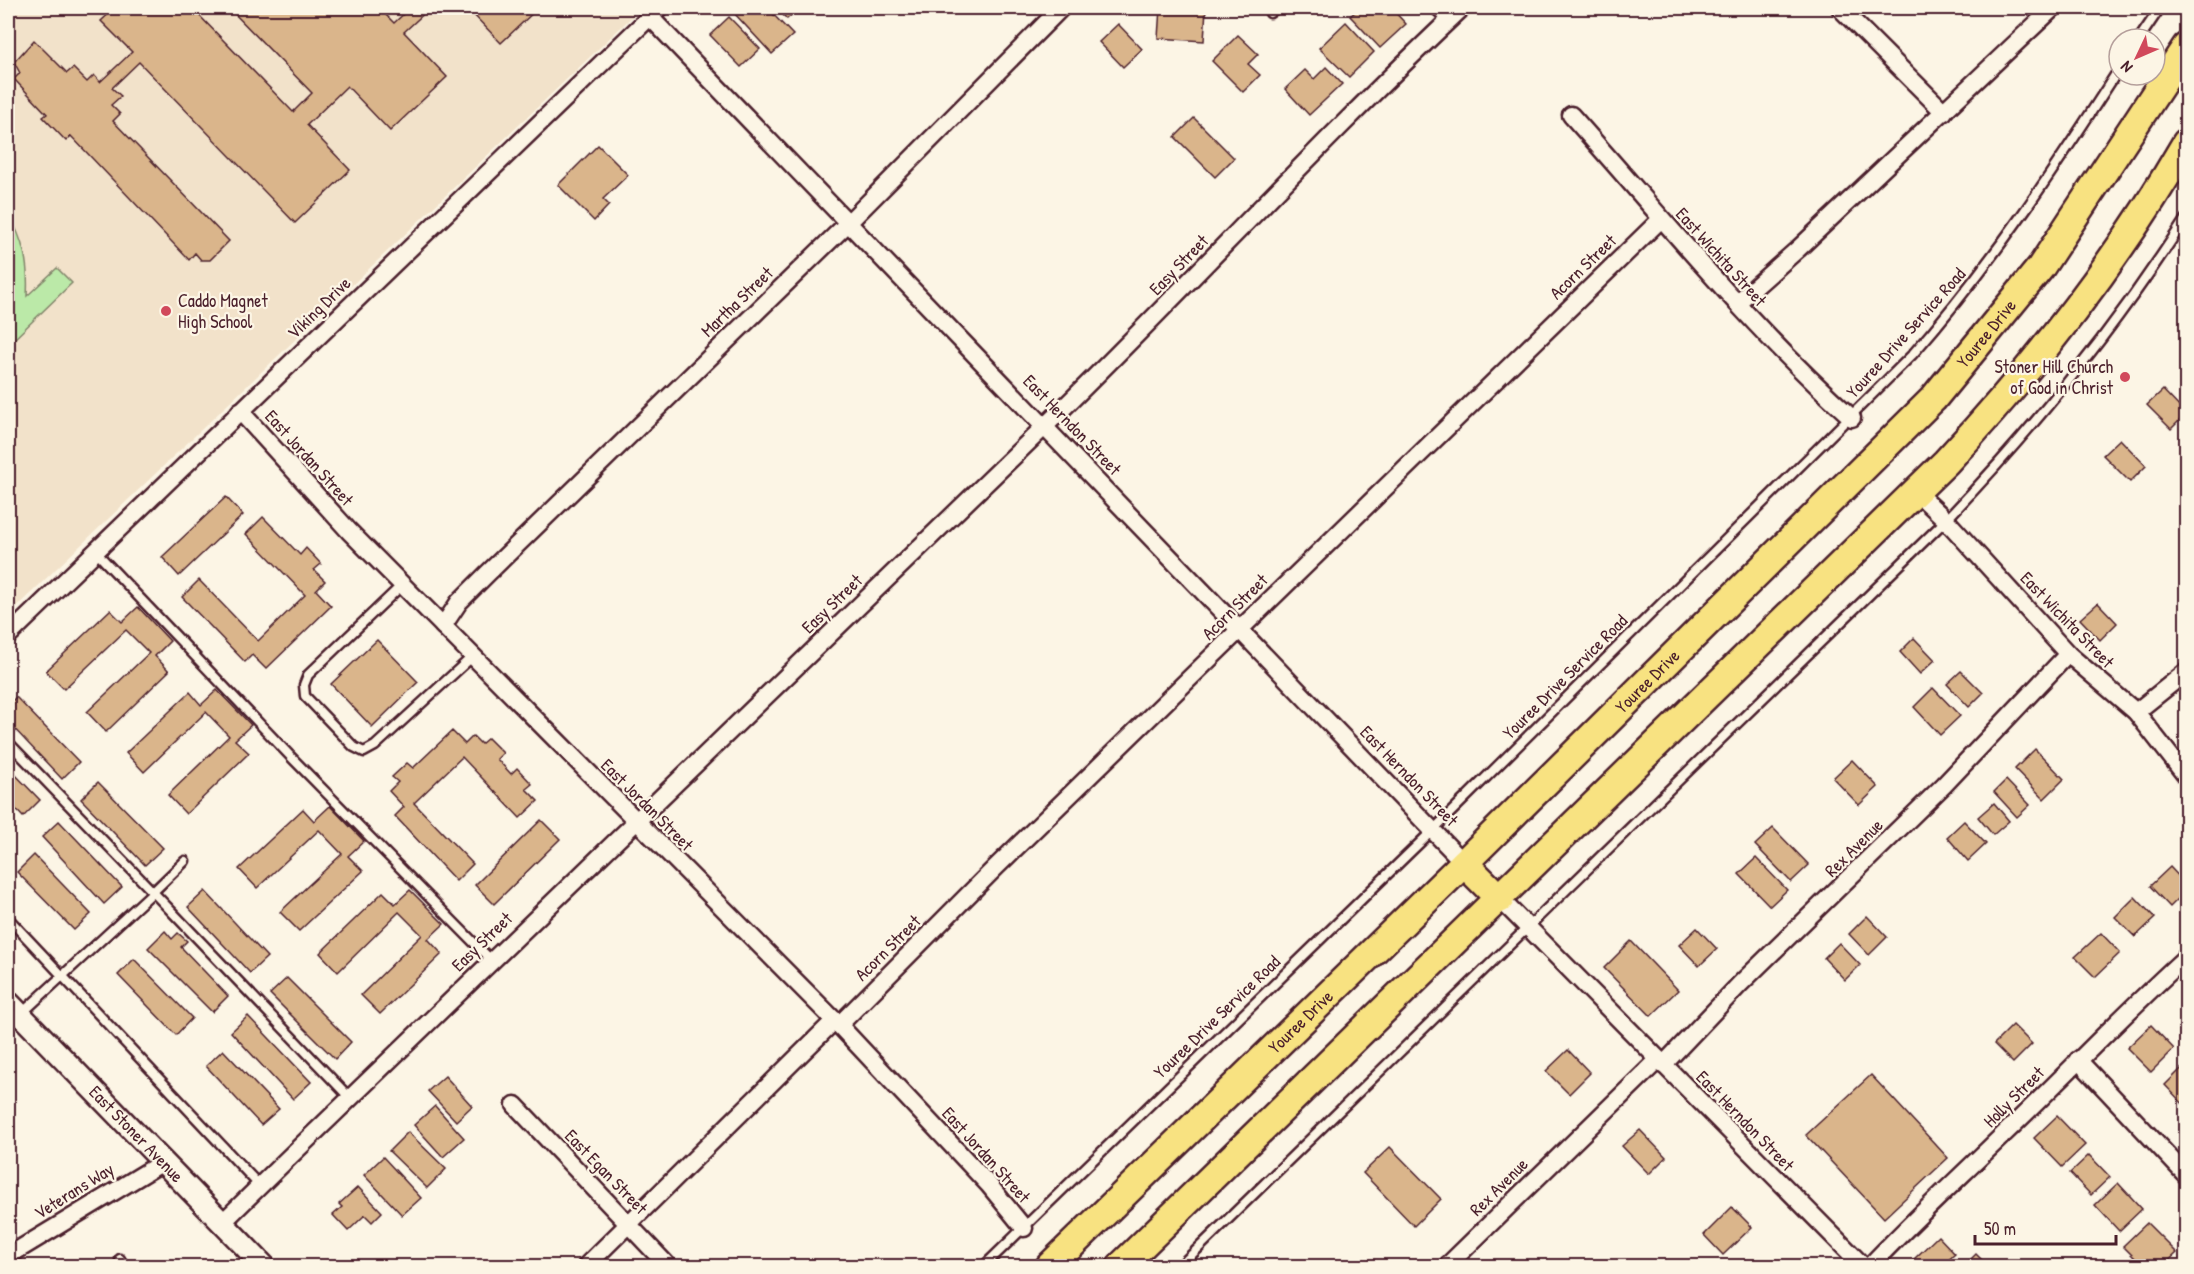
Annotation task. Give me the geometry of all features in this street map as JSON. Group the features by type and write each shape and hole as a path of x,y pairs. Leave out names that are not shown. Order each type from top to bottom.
{"main road":[{"name":"Youree Drive","path":"1050,1266 1464,863 1933,399 2041,267 2187,47"},
{"path":"1121,1266 1916,492 1992,412 2036,361 2123,242 2187,143"},
{"path":"1464,863 1500,899"}],"street":[{"name":"Martha Street","path":"442,626 459,602 487,573 849,222 1060,8"},
{"name":"Easy Street","path":"222,1223 634,821 1046,425 1346,120 1462,8"},
{"path":"1840,8 1944,112"},
{"path":"1737,303 1798,249 2053,8"},
{"name":"East Herndon Street","path":"654,12 849,222 1464,863"},
{"name":"Viking Drive","path":"8,636 654,12"},
{"name":"East Wichita Street","path":"1571,115 1660,220 1803,374 1852,418"},
{"name":"Acorn Street","path":"586,1266 1660,220"},
{"name":"East Jordan Street","path":"240,411 298,477 402,585 837,1023 989,1185 1024,1228"},
{"name":"East Wichita Street","path":"1916,492 1946,520 2068,654 2136,712 2187,776"},
{"name":"Rex Avenue","path":"1447,1266 1661,1063 1944,786 2068,654"},
{"path":"2136,712 2187,672"},
{"name":"East Herndon Street","path":"1500,899 1863,1266"},
{"name":"Holly Street","path":"1870,1266 1918,1215 2187,957"},
{"name":"East Stoner Avenue","path":"14,1009 264,1266"},
{"path":"2078,1060 2187,1175"},
{"name":"East Egan Street","path":"515,1105 668,1266"},
{"name":"Veterans Way","path":"8,1256 128,1181 163,1162"}],"lane":[{"path":"1434,8 1448,21"},
{"path":"2147,27 2160,8"},
{"name":"Youree Drive Service Road","path":"984,1266 1433,830 1852,418 1912,355 1970,288 2039,192 2107,87"},
{"path":"1180,1266 1946,520 2031,428 2078,372 2147,279 2187,218"},
{"path":"95,551 294,760 491,960"},
{"path":"402,585 308,675 304,685 305,696 354,747 364,752 375,746 472,656"},
{"path":"8,742 350,1098"},
{"path":"14,1009 64,976 185,861"},
{"path":"8,918 260,1186"}],"shaded area":[{"name":"Caddo Magnet High School","path":"8,8 641,8 8,615"}],"green space":[{"path":"8,213 18,233 24,253 27,296 57,268 72,283 8,345"}],"building":[{"path":"115,8 196,8 194,10 293,112 312,93 229,8 379,8 394,23 410,8 430,8 404,32 447,77 390,131 347,86 307,125 350,170 295,223 139,62 112,88 121,96 111,105 120,114 113,121 229,241 210,260 201,260 195,253 189,260 71,136 66,141 43,117 47,114 14,79 20,73 14,62 34,40 67,73 73,68 87,82 94,75 100,82 132,52 101,21"},
{"path":"467,8 538,8 501,43"},
{"path":"739,8 767,8 793,35 772,54 734,13"},
{"path":"776,8 799,8 787,19"},
{"path":"1160,8 1206,8 1204,41 1158,38"},
{"path":"1360,8 1391,8 1406,24 1380,48 1350,16"},
{"path":"729,17 760,49 741,67 710,35"},
{"path":"1346,22 1374,52 1349,77 1319,48"},
{"path":"1118,24 1142,49 1123,67 1099,42"},
{"path":"1238,35 1258,54 1248,64 1260,75 1243,92 1212,61"},
{"path":"1326,67 1342,84 1309,115 1285,89 1305,70 1314,79"},
{"path":"1194,118 1234,158 1215,177 1175,137"},
{"path":"598,145 628,175 603,199 609,205 594,221 558,185"},
{"path":"2163,390 2186,414 2171,429 2147,405"},
{"path":"2120,439 2146,466 2130,482 2103,455"},
{"path":"226,497 243,515 179,576 162,557"},
{"path":"263,517 300,555 306,548 321,564 314,570 325,581 316,590 331,606 266,669 252,655 245,662 182,597 199,580 258,641 305,595 246,534"},
{"path":"2098,603 2117,623 2100,640 2080,619"},
{"path":"138,607 170,641 155,656 169,671 106,732 87,712 149,653 126,630 64,689 46,671 110,610 122,622"},
{"path":"1914,638 1935,660 1920,674 1900,652"},
{"path":"377,640 418,682 372,727 331,684"},
{"path":"1961,671 1983,693 1969,707 1947,684"},
{"path":"1933,688 1960,716 1940,735 1914,707"},
{"path":"217,690 251,725 235,740 249,753 186,814 168,795 229,736 206,712 144,772 126,753 190,692 201,705"},
{"path":"16,697 79,762 62,779 8,722 8,705"},
{"path":"452,731 465,744 473,736 481,744 488,738 503,753 497,759 511,774 517,768 532,784 526,789 538,801 520,818 462,757 414,803 473,864 456,881 395,816 404,807 389,791 398,782 392,777 407,763 413,768"},
{"path":"2035,749 2064,779 2044,799 2015,769"},
{"path":"1852,760 1878,787 1859,805 1833,778"},
{"path":"8,767 40,800 23,817 8,801"},
{"path":"2006,780 2030,805 2017,817 1994,792"},
{"path":"98,782 163,848 145,865 81,799"},
{"path":"1994,803 2009,821 1993,835 1978,817"},
{"path":"330,806 364,841 348,856 363,871 299,931 280,912 342,854 319,830 257,888 239,869 303,809 314,821"},
{"path":"541,820 560,839 494,904 475,885"},
{"path":"59,821 122,887 104,904 42,837"},
{"path":"1964,821 1986,844 1968,861 1947,837"},
{"path":"1773,828 1809,865 1791,882 1755,845"},
{"path":"34,855 91,914 74,930 17,872"},
{"path":"1756,858 1787,890 1770,906 1739,874"},
{"path":"2170,867 2186,884 2186,891 2170,907 2150,886"},
{"path":"410,890 444,924 428,939 442,954 380,1014 361,995 422,935 399,912 338,972 320,953 383,892 395,904"},
{"path":"205,891 267,957 250,973 188,907"},
{"path":"2135,897 2155,918 2135,937 2115,917"},
{"path":"1867,916 1887,937 1869,955 1849,934"},
{"path":"1697,928 1717,949 1699,966 1679,945"},
{"path":"165,931 172,939 178,933 187,941 181,947 228,996 212,1012 148,948"},
{"path":"2101,933 2120,953 2095,977 2075,957"},
{"path":"1631,941 1678,990 1651,1016 1604,968"},
{"path":"1839,943 1860,965 1845,980 1824,958"},
{"path":"134,959 192,1018 176,1035 118,975"},
{"path":"287,978 351,1042 335,1059 270,994"},
{"path":"248,1016 311,1082 293,1099 231,1032"},
{"path":"2013,1025 2032,1044 2013,1063 1994,1044"},
{"path":"2151,1025 2174,1049 2151,1072 2127,1048"},
{"path":"223,1050 279,1109 261,1125 206,1066"},
{"path":"1568,1050 1590,1073 1569,1094 1546,1071"},
{"path":"2186,1064 2186,1107 2165,1085"},
{"path":"1871,1075 1948,1158 1884,1218 1806,1135"},
{"path":"445,1076 472,1106 456,1121 428,1091"},
{"path":"435,1106 464,1138 443,1157 414,1125"},
{"path":"2057,1116 2085,1145 2062,1167 2034,1138"},
{"path":"1640,1130 1666,1157 1649,1174 1622,1146"},
{"path":"408,1132 446,1169 427,1188 389,1151"},
{"path":"1390,1147 1441,1199 1414,1226 1363,1173"},
{"path":"2089,1155 2110,1177 2091,1195 2070,1173"},
{"path":"383,1157 421,1198 402,1215 364,1175"},
{"path":"2118,1183 2142,1209 2119,1231 2095,1205"},
{"path":"358,1187 382,1212 372,1222 365,1215 348,1231 333,1215 342,1207 339,1204"},
{"path":"1732,1207 1752,1227 1723,1255 1704,1235"},
{"path":"2147,1223 2177,1253 2163,1266 2143,1266 2123,1246"},
{"path":"1938,1236 1955,1254 1942,1266 1917,1266 1912,1261"},
{"path":"1976,1254 1988,1266 1964,1266"}],"place":[{"name":"Caddo Magnet High School","path":"166,311"},
{"name":"Stoner Hill Church of God in Christ","path":"2125,377"}]}
